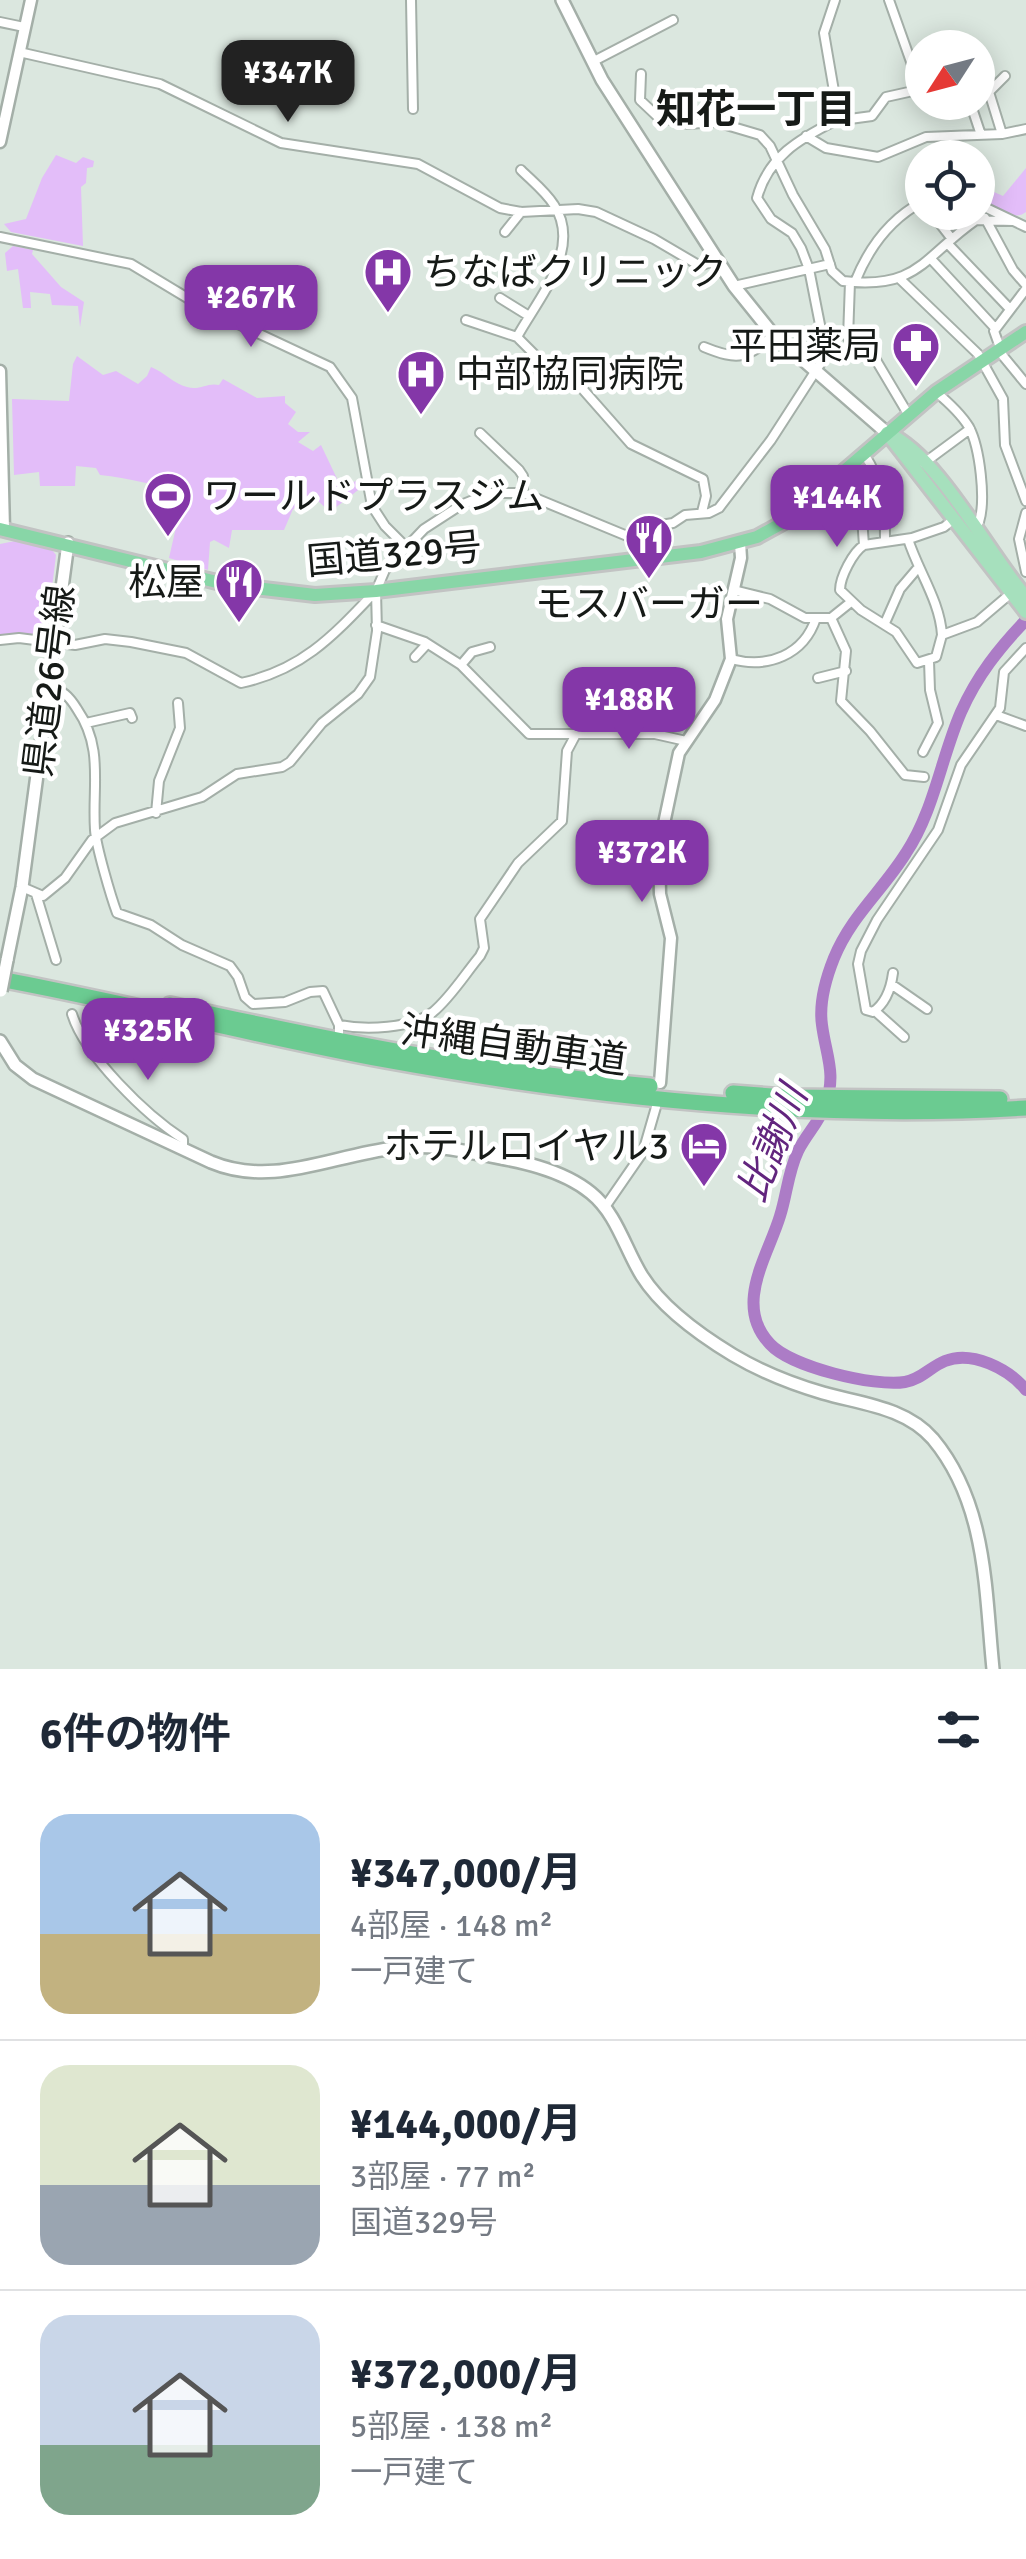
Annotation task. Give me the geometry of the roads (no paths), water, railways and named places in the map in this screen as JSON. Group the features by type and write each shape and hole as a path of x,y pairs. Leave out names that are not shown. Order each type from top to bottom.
{"highway":[{"name":"国道329号","path":"2,529 242,588 315,595 702,552 740,543 786,521 908,414 1026,332"},
{"name":"沖縄自動車道","path":"4,964 388,1050 601,1082 787,1103"},
{"name":"沖縄自動車道","path":"0,979 227,1028 460,1072 600,1092 787,1103 1026,1108"},
{"name":"沖縄自動車道","path":"866,1105 1026,1098"}],"main road":[{"path":"562,0 592,62 734,286 774,334 886,432 1022,597"},
{"path":"886,432 904,441 924,462 1022,597"},
{"name":"県道26号線","path":"1,994 22,887 68,543"},
{"path":"0,1041 26,1075 231,1170 256,1174 286,1171 424,1146 460,1150 556,1173 580,1185 605,1207 650,1287 698,1332 736,1357 778,1377 898,1414 934,1441 974,1516 993,1669"}],"street":[{"path":"0,138 32,0"},
{"path":"412,0 413,109"},
{"path":"834,121 834,91 824,33 835,0"},
{"path":"889,0 905,44"},
{"path":"592,62 673,20"},
{"path":"0,22 24,27"},
{"path":"19,52 160,84 281,143 418,164 484,201 522,212 596,212 700,266 716,260"},
{"path":"641,74 640,100 658,117 688,124 716,122 760,136 770,146 838,279 900,280 932,260 964,230"},
{"path":"1002,134 988,92 1005,76"},
{"path":"632,538 654,526 714,511 772,440 824,358 809,268 792,233 771,219 758,198 776,160 806,136 834,121 872,116 886,97 905,93"},
{"path":"976,120 981,135"},
{"path":"806,136 826,148 878,157 926,138 1026,129"},
{"path":"517,337 560,265 562,224 557,210 520,170"},
{"path":"905,210 868,252 852,282 848,338 873,356 908,414"},
{"path":"995,211 1022,223"},
{"path":"505,232 522,212"},
{"path":"995,219 1022,223"},
{"path":"943,230 1010,308"},
{"path":"991,230 1026,287 996,328"},
{"path":"0,237 122,260 204,308 330,367 352,398 372,506 405,546"},
{"path":"932,260 996,328 999,349 1026,385"},
{"path":"734,286 830,264"},
{"path":"900,280 965,339 1003,399 1005,445 1026,502"},
{"path":"500,298 529,316"},
{"path":"466,320 517,337 547,367 579,384 631,444 703,479 706,496 702,512"},
{"path":"704,347 732,358 752,354 774,334"},
{"path":"0,371 2,529"},
{"path":"936,392 970,429 983,501 980,522 974,528"},
{"path":"924,462 970,429"},
{"path":"480,433 519,470 523,476 522,493"},
{"path":"864,454 883,493 885,540"},
{"path":"848,469 860,491 864,544"},
{"path":"0,640 19,638 75,645 105,639 186,653 241,683 258,680 320,649 376,591 385,570 424,529 460,504 502,491 522,493 632,538 648,557"},
{"path":"1026,513 1019,539 1026,572"},
{"path":"908,538 917,568 930,588 942,636 939,651 929,662 917,663 903,640 886,623 851,602 836,580 864,544 908,538 944,527 954,519"},
{"path":"660,1082 671,938 660,894 659,847 676,761 714,700 731,660 727,619 741,558 740,543"},
{"path":"886,623 900,588 917,568"},
{"path":"732,590 770,598 804,618 830,618 851,602"},
{"path":"22,887 43,896 65,878 96,837 115,823 202,797 238,774 282,767 290,762 322,723 365,686 374,654 376,591"},
{"path":"942,636 1022,597"},
{"path":"731,660 760,661 786,656 804,644 816,618"},
{"path":"830,618 844,643 846,671 840,697 844,707 870,731 905,775 924,777"},
{"path":"376,625 427,644 460,664 528,734 661,734 686,741"},
{"path":"415,657 427,644"},
{"path":"460,664 472,652 490,647"},
{"path":"904,1037 876,1011 866,1010 858,964 861,951 876,920 938,830 961,765 1003,702 1004,672 1026,648"},
{"path":"923,752 938,723 930,690 929,662"},
{"path":"818,678 846,671"},
{"path":"48,687 65,692 86,724 96,753 96,837 117,912 230,966 253,1004 285,1002 323,991 339,1029 373,1030 424,1017 442,1002 480,956 484,948 480,919 518,863 562,822 567,751 576,736"},
{"path":"156,813 159,782 180,728 178,703"},
{"path":"86,724 130,712 132,718"},
{"path":"996,715 1026,726"},
{"path":"36,894 56,960"},
{"path":"876,1011 893,973"},
{"path":"891,984 926,1009"},
{"path":"72,1014 92,1055 183,1139 183,1149"},
{"path":"128,1123 140,1102"},
{"path":"605,1207 644,1152 656,1107"}],"waterway":[{"name":"比謝川","path":"1026,620 974,686 916,837 849,929 834,958 821,1008 830,1074 828,1095 795,1159 754,1297 759,1329 770,1344 796,1360 834,1374 905,1382 945,1361 967,1358 1000,1369 1026,1390"}],"place":[{"name":"ちなばクリニック","path":"388,314"},
{"name":"平田薬局","path":"916,388"},
{"name":"中部協同病院","path":"421,416"},
{"name":"ワールドプラスジム","path":"168,538"},
{"name":"モスバーガー","path":"649,580"},
{"name":"松屋","path":"239,624"},
{"name":"ホテルロイヤル3","path":"704,1188"}],"district":[{"name":"知花一丁目","path":"756,109"}]}
